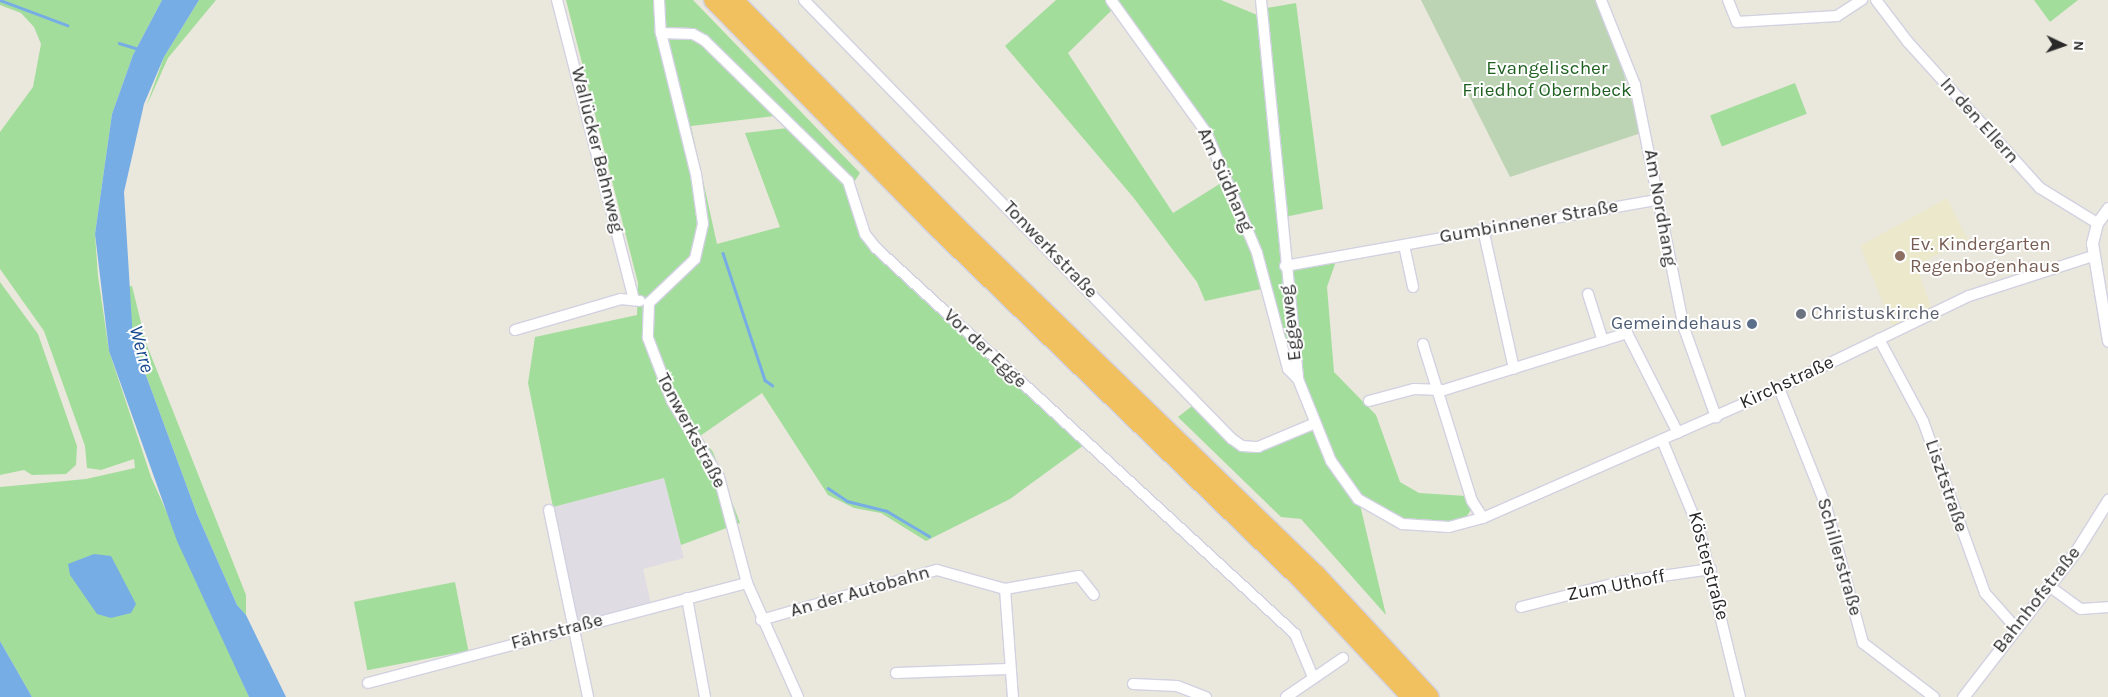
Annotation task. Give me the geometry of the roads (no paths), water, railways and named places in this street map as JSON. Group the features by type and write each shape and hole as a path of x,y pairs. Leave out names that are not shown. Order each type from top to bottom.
{"highway":[{"path":"713,0 939,230 1294,573 1411,697"},
{"path":"734,0 944,214 1317,575 1430,697"}],"street":[{"name":"Wallücker Bahnweg","path":"558,0 634,300"},
{"path":"515,330 621,300 649,303 695,259 703,224 696,174 661,33 660,0"},
{"name":"Tonwerkstraße","path":"804,0 1232,439 1242,446 1258,447 1313,424"},
{"name":"Am Südhang","path":"1110,0 1206,132 1257,254 1288,369 1298,379"},
{"name":"Eggeweg","path":"1261,0 1278,148 1285,266 1298,379 1313,424 1332,461 1358,498 1372,509 1402,524 1449,527 1483,518"},
{"name":"Am Nordhang","path":"1602,0 1635,85 1647,135 1655,200 1684,328 1716,417"},
{"path":"1728,0 1737,22 1836,16 1862,0"},
{"name":"In den Ellern","path":"1876,0 1908,42 2040,188 2097,223"},
{"name":"Vor der Egge","path":"661,33 693,34 704,40 848,181 865,234 876,248 1295,634 1312,677"},
{"name":"Gumbinnener Straße","path":"1285,266 1483,229 1655,200"},
{"path":"2108,208 2097,223 2093,256 2102,277 2108,340"},
{"path":"1483,229 1514,369"},
{"path":"1404,245 1413,287"},
{"name":"Kirchstraße","path":"1483,518 1716,417 1969,296 2093,256"},
{"path":"1588,294 1602,341"},
{"name":"Tonwerkstraße","path":"649,303 646,319 653,358 672,401 719,477 747,583 761,620 798,697"},
{"path":"1369,401 1414,389 1437,389 1514,369 1627,333 1678,433"},
{"name":"Lisztstraße","path":"1879,340 1923,421 1985,593 2016,628"},
{"path":"1423,344 1472,501 1483,518"},
{"name":"Schillerstraße","path":"1779,388 1826,506 1863,642 1934,697"},
{"name":"Kösterstraße","path":"1662,440 1690,503 1711,569 1740,697"},
{"name":"Bahnhofstraße","path":"1963,697 2049,586 2108,500"},
{"path":"549,510 588,697"},
{"name":"Zum Uthoff","path":"1521,607 1620,582 1711,569"},
{"name":"An der Autobahn","path":"761,620 937,570 1005,589 1079,576 1094,595"},
{"name":"Fährstraße","path":"368,683 747,583"},
{"path":"2049,586 2081,609 2108,607"},
{"path":"1005,589 1008,669 1012,697"},
{"path":"687,598 705,697"},
{"path":"1286,697 1312,677 1343,658"},
{"path":"896,673 1008,669"},
{"path":"1134,684 1178,686 1206,697"}],"water":[{"path":"162,0 199,0 164,57 144,104 124,192 133,340 197,514 237,605 246,615 286,697 249,697 177,541 109,351 95,234 112,114 133,55"},
{"path":"94,554 111,556 136,604 131,613 111,618 97,614 70,575 68,564"},
{"path":"0,641 32,697 0,697"}],"waterway":[{"path":"0,0 67,25"},
{"path":"119,43 139,49"},
{"path":"723,253 765,380 772,385"},
{"path":"828,488 847,501 887,511 929,536"}],"place":[{"name":"Ev. Kindergarten Regenbogenhaus","path":"1900,256"},
{"name":"Christuskirche","path":"1801,314"},
{"name":"Gemeindehaus","path":"1752,324"}],"park label":[{"name":"Evangelischer Friedhof Obernbeck","path":"1547,80"}],"water label":[{"name":"Werre","path":"142,349"}]}
